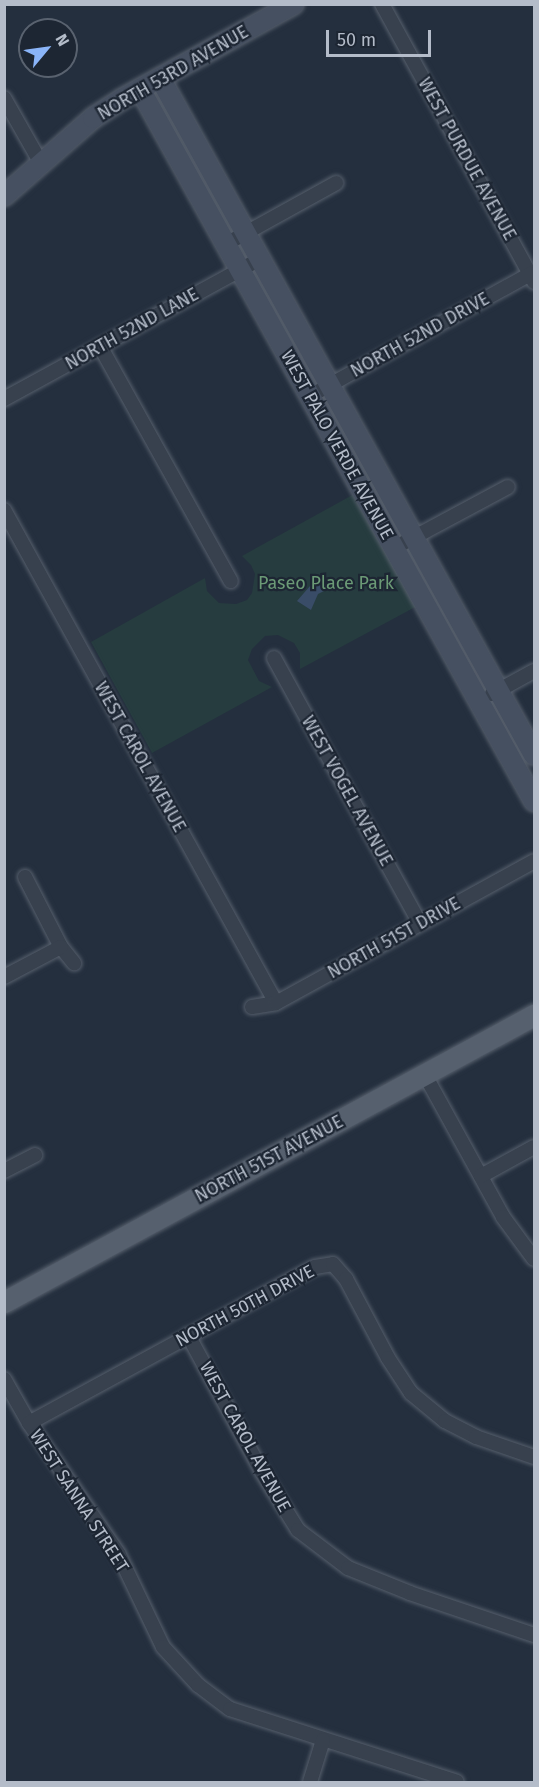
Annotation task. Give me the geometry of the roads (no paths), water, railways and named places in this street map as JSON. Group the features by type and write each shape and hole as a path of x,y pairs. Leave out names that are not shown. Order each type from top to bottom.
{"main road":[{"name":"NORTH 51ST AVENUE","path":"4,1302 534,1015"}],"street":[{"name":"NORTH 53RD AVENUE","path":"4,196 93,118 140,89 294,4"},
{"name":"WEST PURDUE AVENUE","path":"382,4 532,278"},
{"name":"WEST PALO VERDE AVENUE","path":"160,78 534,755"},
{"name":"WEST PALO VERDE AVENUE","path":"140,89 534,801"},
{"path":"4,98 41,163"},
{"path":"226,244 336,183"},
{"name":"NORTH 52ND LANE","path":"4,399 260,259"},
{"name":"NORTH 52ND DRIVE","path":"310,396 532,278"},
{"path":"100,346 231,581"},
{"path":"394,548 508,487"},
{"name":"WEST CAROL AVENUE","path":"4,510 276,1003"},
{"name":"WEST VOGEL AVENUE","path":"274,658 420,924"},
{"path":"479,701 534,671"},
{"name":"NORTH 51ST DRIVE","path":"252,1007 276,1003 534,861"},
{"path":"25,877 61,947 74,963"},
{"path":"4,977 61,947"},
{"path":"425,1075 514,1234 534,1259"},
{"path":"481,1176 534,1147"},
{"path":"4,1171 35,1155"},
{"name":"NORTH 50TH DRIVE","path":"29,1423 315,1267 333,1264 346,1279 388,1358 411,1393 445,1421 476,1437 534,1457"},
{"name":"WEST CAROL AVENUE","path":"188,1335 262,1472 298,1530 348,1568 410,1593 534,1635"},
{"name":"WEST SANNA STREET","path":"4,1379 29,1423 118,1553 163,1647 198,1685 230,1709 457,1782"},
{"path":"310,1782 323,1740"}],"water":[{"path":"324,580 328,589 318,594 311,610 297,601 310,586"}],"park label":[{"name":"Paseo Place Park","path":"326,583"}]}
